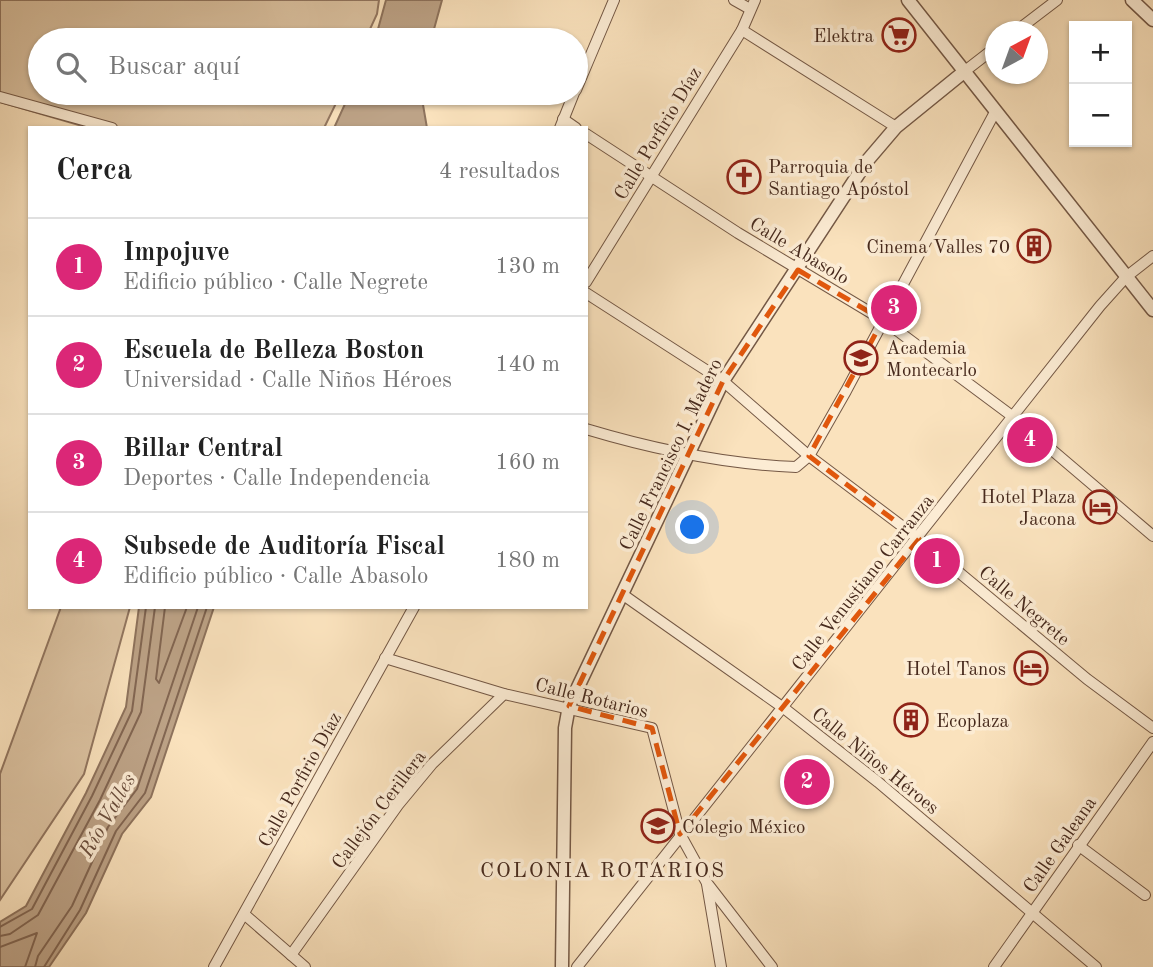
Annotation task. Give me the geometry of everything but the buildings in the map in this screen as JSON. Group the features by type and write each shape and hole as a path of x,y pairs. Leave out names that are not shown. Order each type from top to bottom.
{"street":[{"path":"588,61 614,0"},
{"path":"734,0 753,5"},
{"path":"908,0 1153,310"},
{"path":"1029,21 1057,0"},
{"path":"1132,0 1153,20"},
{"name":"Calle Porfirio Díaz","path":"588,279 742,30 753,5"},
{"path":"742,30 896,127"},
{"name":"Calle Francisco I. Madero","path":"562,967 565,728 569,706 723,381 867,161 896,127 985,56"},
{"path":"0,97 28,105"},
{"path":"29,105 105,126"},
{"path":"561,124 569,105"},
{"path":"588,430 689,457 750,465 796,467 809,456 995,111"},
{"name":"Calle Abasolo","path":"588,135 798,270 883,320 1012,416 1153,536"},
{"name":"Calle Venustiano Carranza","path":"577,967 680,834 785,709 868,596 919,539 1012,416 1126,276 1153,256"},
{"name":"Calle Negrete","path":"588,294 723,381 809,456 919,539 1087,679 1153,728"},
{"name":"Calle Niños Héroes","path":"622,594 785,709 877,782 1096,967"},
{"name":"Calle Porfirio Díaz","path":"214,967 413,609"},
{"name":"Calle Rotarios","path":"385,658 504,694 569,706 652,727 680,834 707,883 772,967"},
{"name":"Callejón Cerillera","path":"290,955 398,805 432,764 504,694"},
{"name":"Calle Galeana","path":"994,967 1153,742"},
{"path":"1078,845 1144,895"},
{"path":"707,883 721,967"},
{"path":"244,914 305,967"}],"highlighted area":[{"path":"798,270 883,320 809,456 919,539 680,834 652,728 569,706 723,381"}],"shaded area":[{"path":"0,0 379,0 377,14 371,28 28,28 28,105 335,105 325,126 82,126 0,102"},
{"path":"60,609 129,609 84,774 0,900 0,774"}],"water":[{"path":"386,0 442,0 434,28 378,28"},
{"path":"345,105 423,105 427,126 335,126"},
{"name":"Río Valles","path":"139,609 213,609 151,797 122,834 86,913 49,967 0,967 0,922 26,906 86,793 126,707"}],"place":[{"name":"Elektra","path":"899,35"},
{"name":"Parroquia de Santiago Apóstol","path":"744,177"},
{"name":"Cinema Valles 70","path":"1034,246"},
{"name":"Billar Central","path":"894,308"},
{"name":"Academia Montecarlo","path":"861,358"},
{"name":"Subsede de Auditoría Fiscal","path":"1030,440"},
{"name":"Hotel Plaza Jacona","path":"1100,507"},
{"name":"Impojuve","path":"937,561"},
{"name":"Hotel Tanos","path":"1031,668"},
{"name":"Ecoplaza","path":"911,720"},
{"name":"Escuela de Belleza Boston","path":"807,782"},
{"name":"Colegio México","path":"658,826"}],"district":[{"name":"COLONIA ROTARIOS","path":"603,870"}]}
